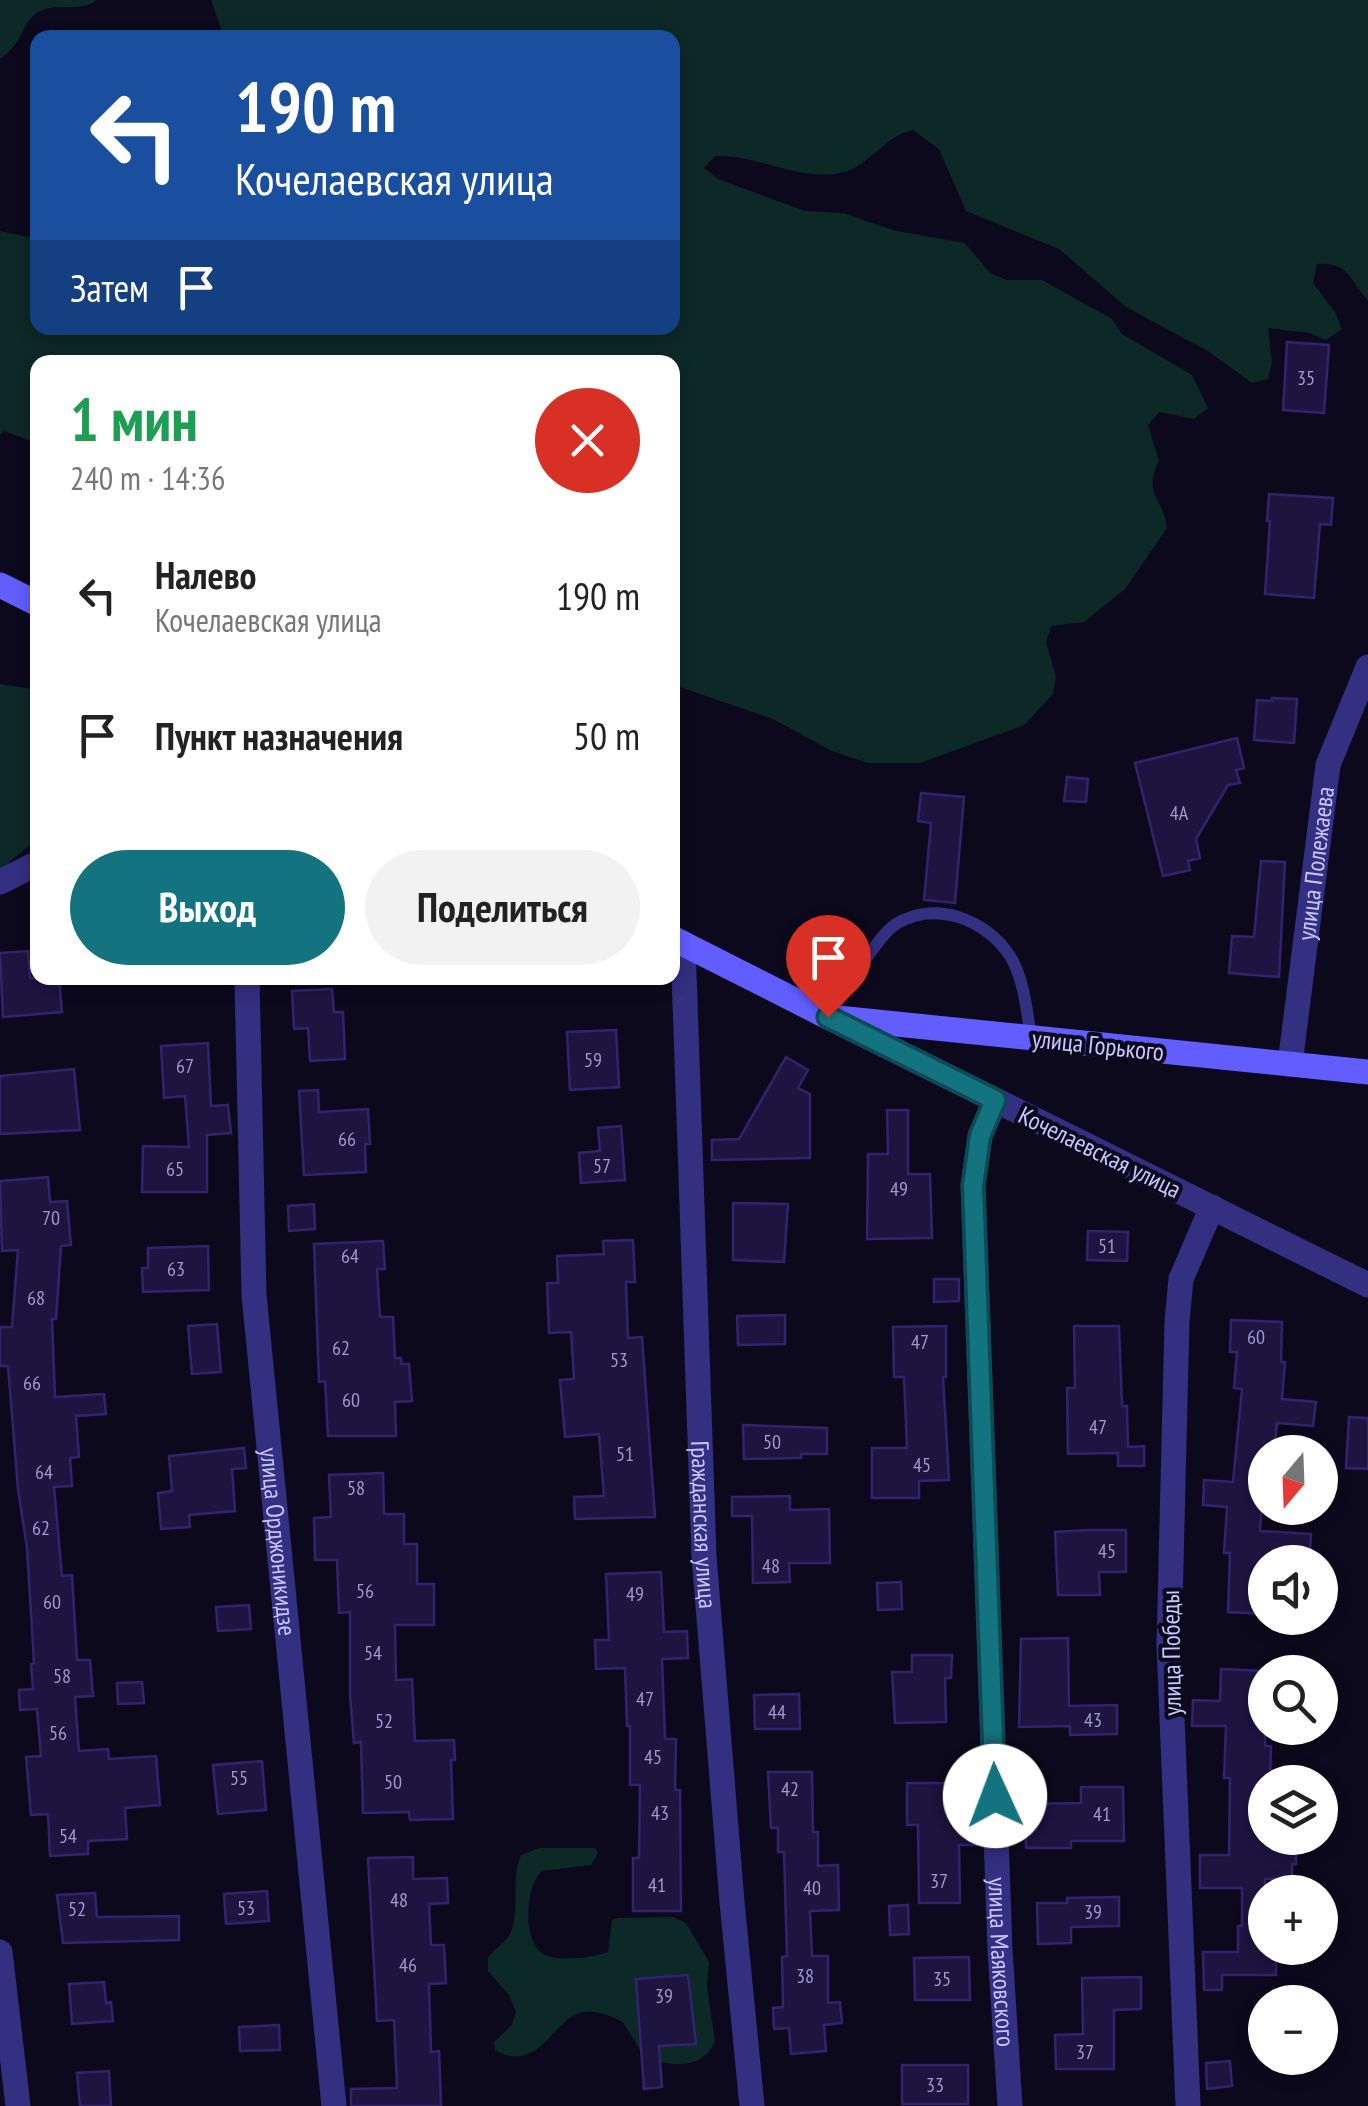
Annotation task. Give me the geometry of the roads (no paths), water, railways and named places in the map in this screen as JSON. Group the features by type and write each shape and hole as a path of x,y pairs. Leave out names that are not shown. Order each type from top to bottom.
{"main road":[{"path":"0,585 30,600"},
{"name":"Кочелаевская улица","path":"680,942 828,1017"},
{"name":"улица Горького","path":"828,1017 1368,1072"}],"street":[{"name":"улица Полежаева","path":"1290,1064 1328,765 1368,667"},
{"path":"0,882 30,866"},
{"name":"улица Орджоникидзе","path":"247,985 254,1294 334,2106"},
{"name":"Гражданская улица","path":"680,985 704,1556 752,2106"},
{"name":"Кочелаевская улица","path":"828,1017 1368,1285"},
{"name":"улица Маяковского","path":"995,1100 980,1136 973,1186 1000,1949 1010,2106"},
{"name":"улица Победы","path":"1188,2106 1168,1645 1176,1320 1181,1279 1212,1207"},
{"path":"0,1952 18,2106"}],"lane":[{"path":"828,1017 893,926 922,913 955,915 982,929 1010,956 1026,1003 1032,1038"}]}
